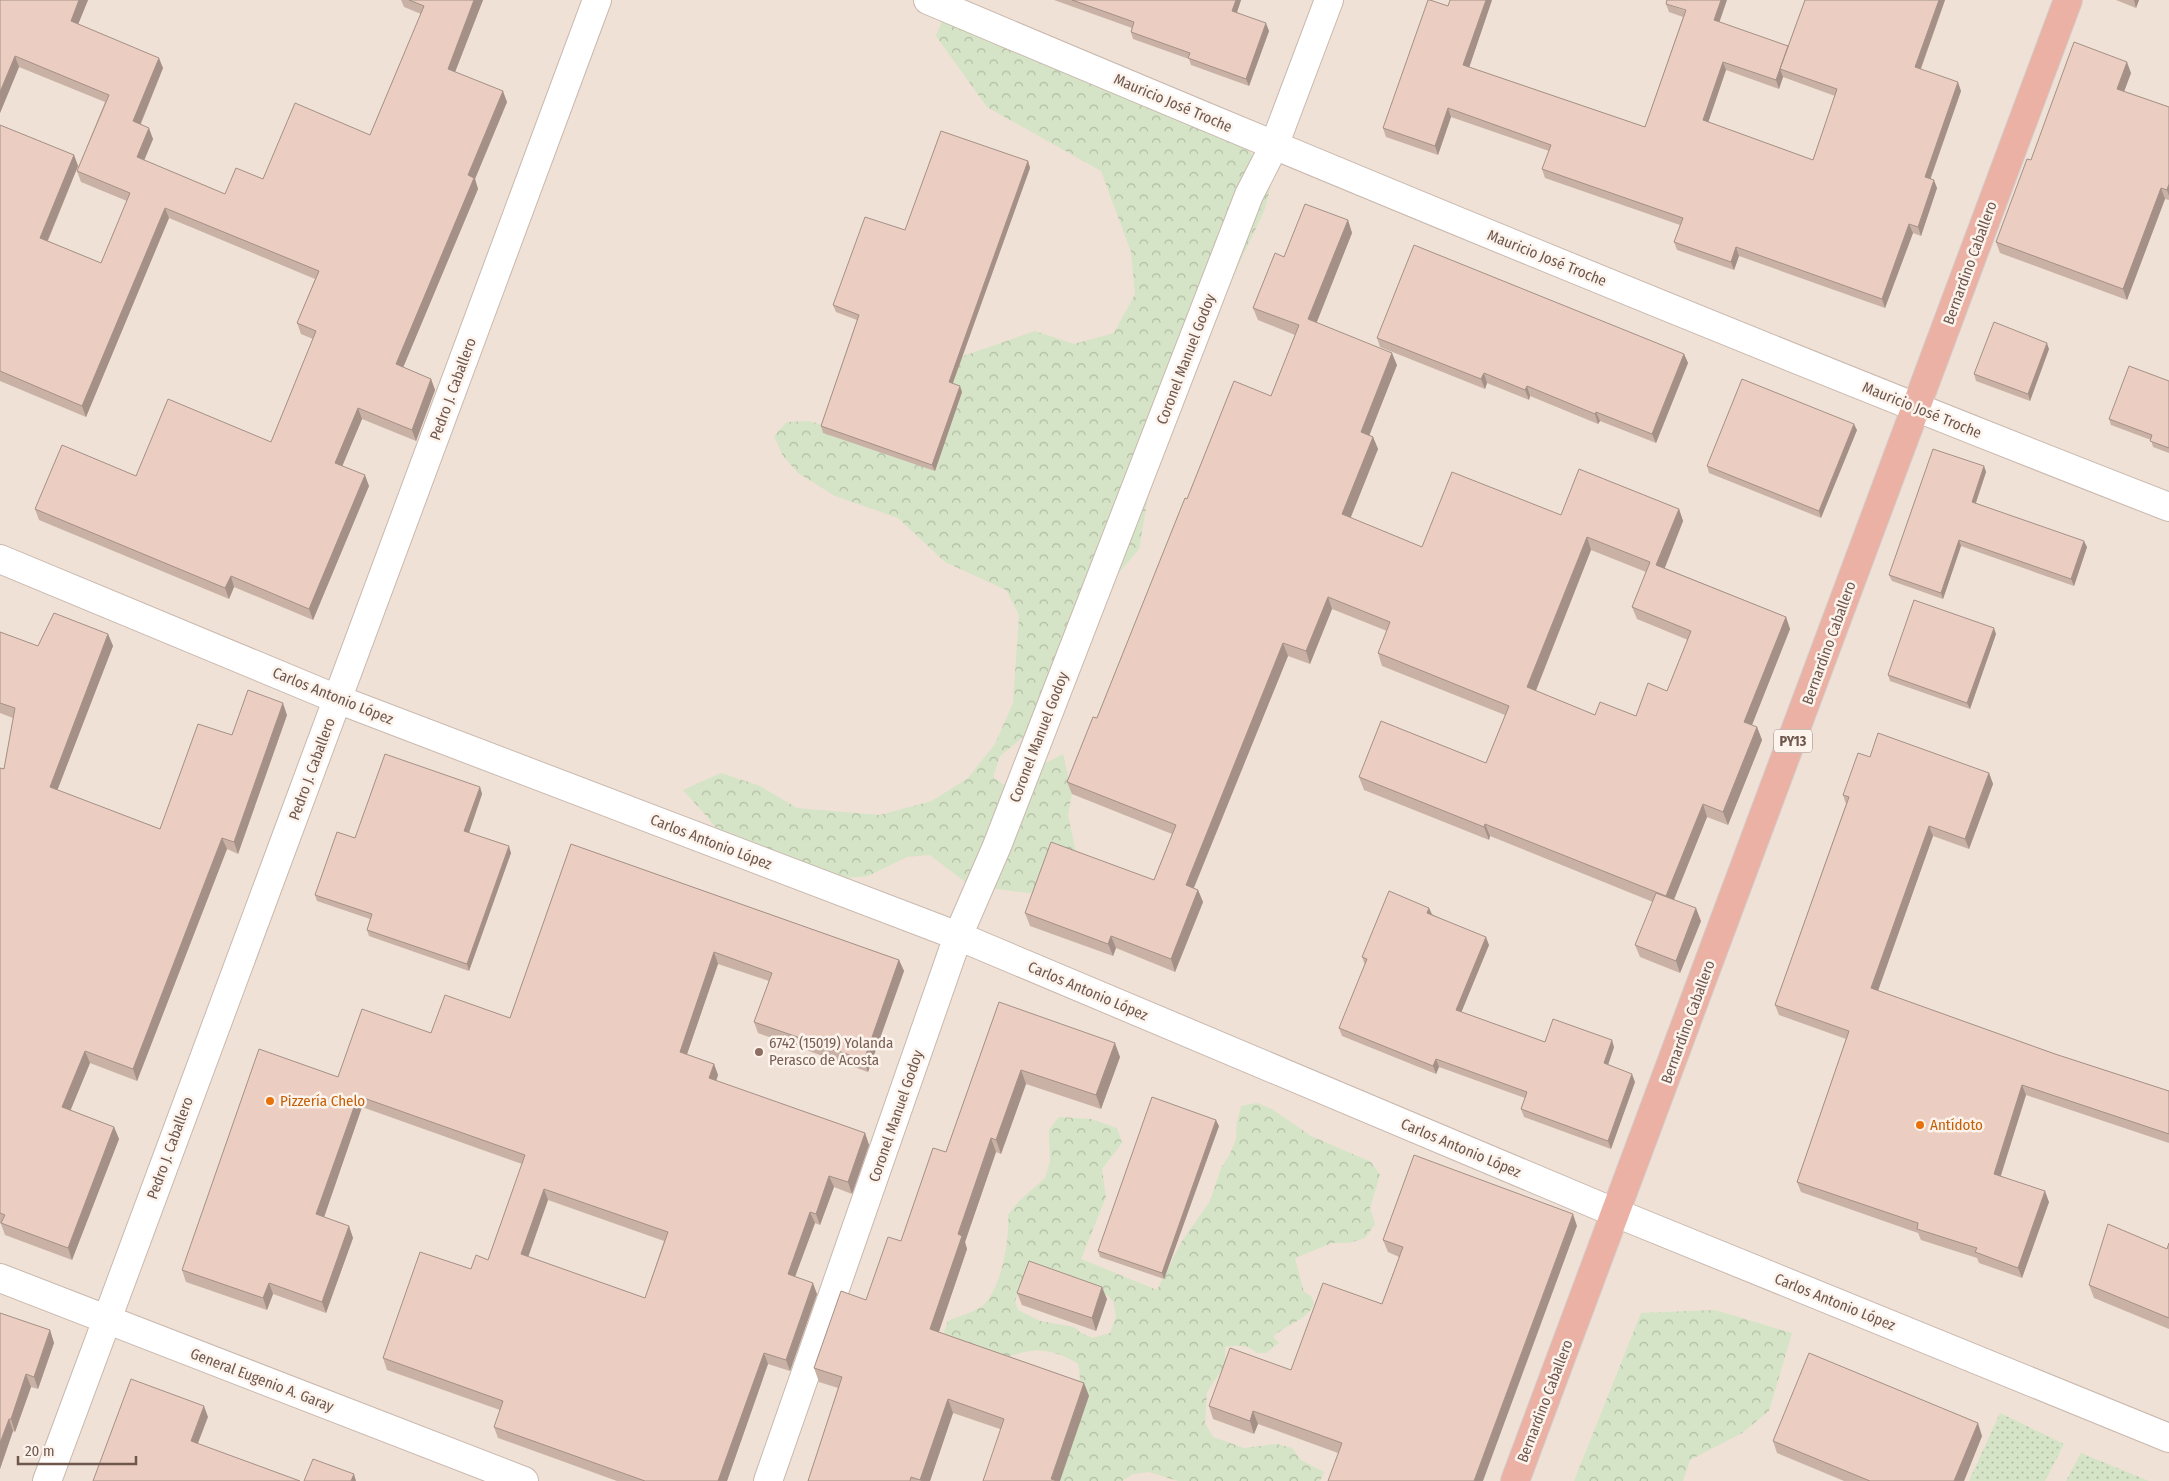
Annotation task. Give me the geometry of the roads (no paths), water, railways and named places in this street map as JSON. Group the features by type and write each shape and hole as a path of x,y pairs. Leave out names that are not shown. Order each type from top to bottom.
{"highway":[{"name":"Bernardino Caballero","path":"1515,1481 2068,0"}],"street":[{"name":"Pedro J. Caballero","path":"47,1481 597,0"},
{"name":"Mauricio José Troche","path":"928,0 1274,146 1916,408 2169,507"},
{"name":"Coronel Manuel Godoy","path":"768,1481 958,936 997,846 1249,196 1274,146 1329,0"},
{"name":"Carlos Antonio López","path":"0,559 338,699 958,936 1616,1213 2169,1438"},
{"name":"General Eugenio A. Garay","path":"0,1278 524,1481"}],"place":[{"name":"6742 (15019) Yolanda Perasco de Acosta","path":"759,1052"},
{"name":"Pizzería Chelo","path":"270,1101"},
{"name":"Antídoto","path":"1920,1125"}]}
